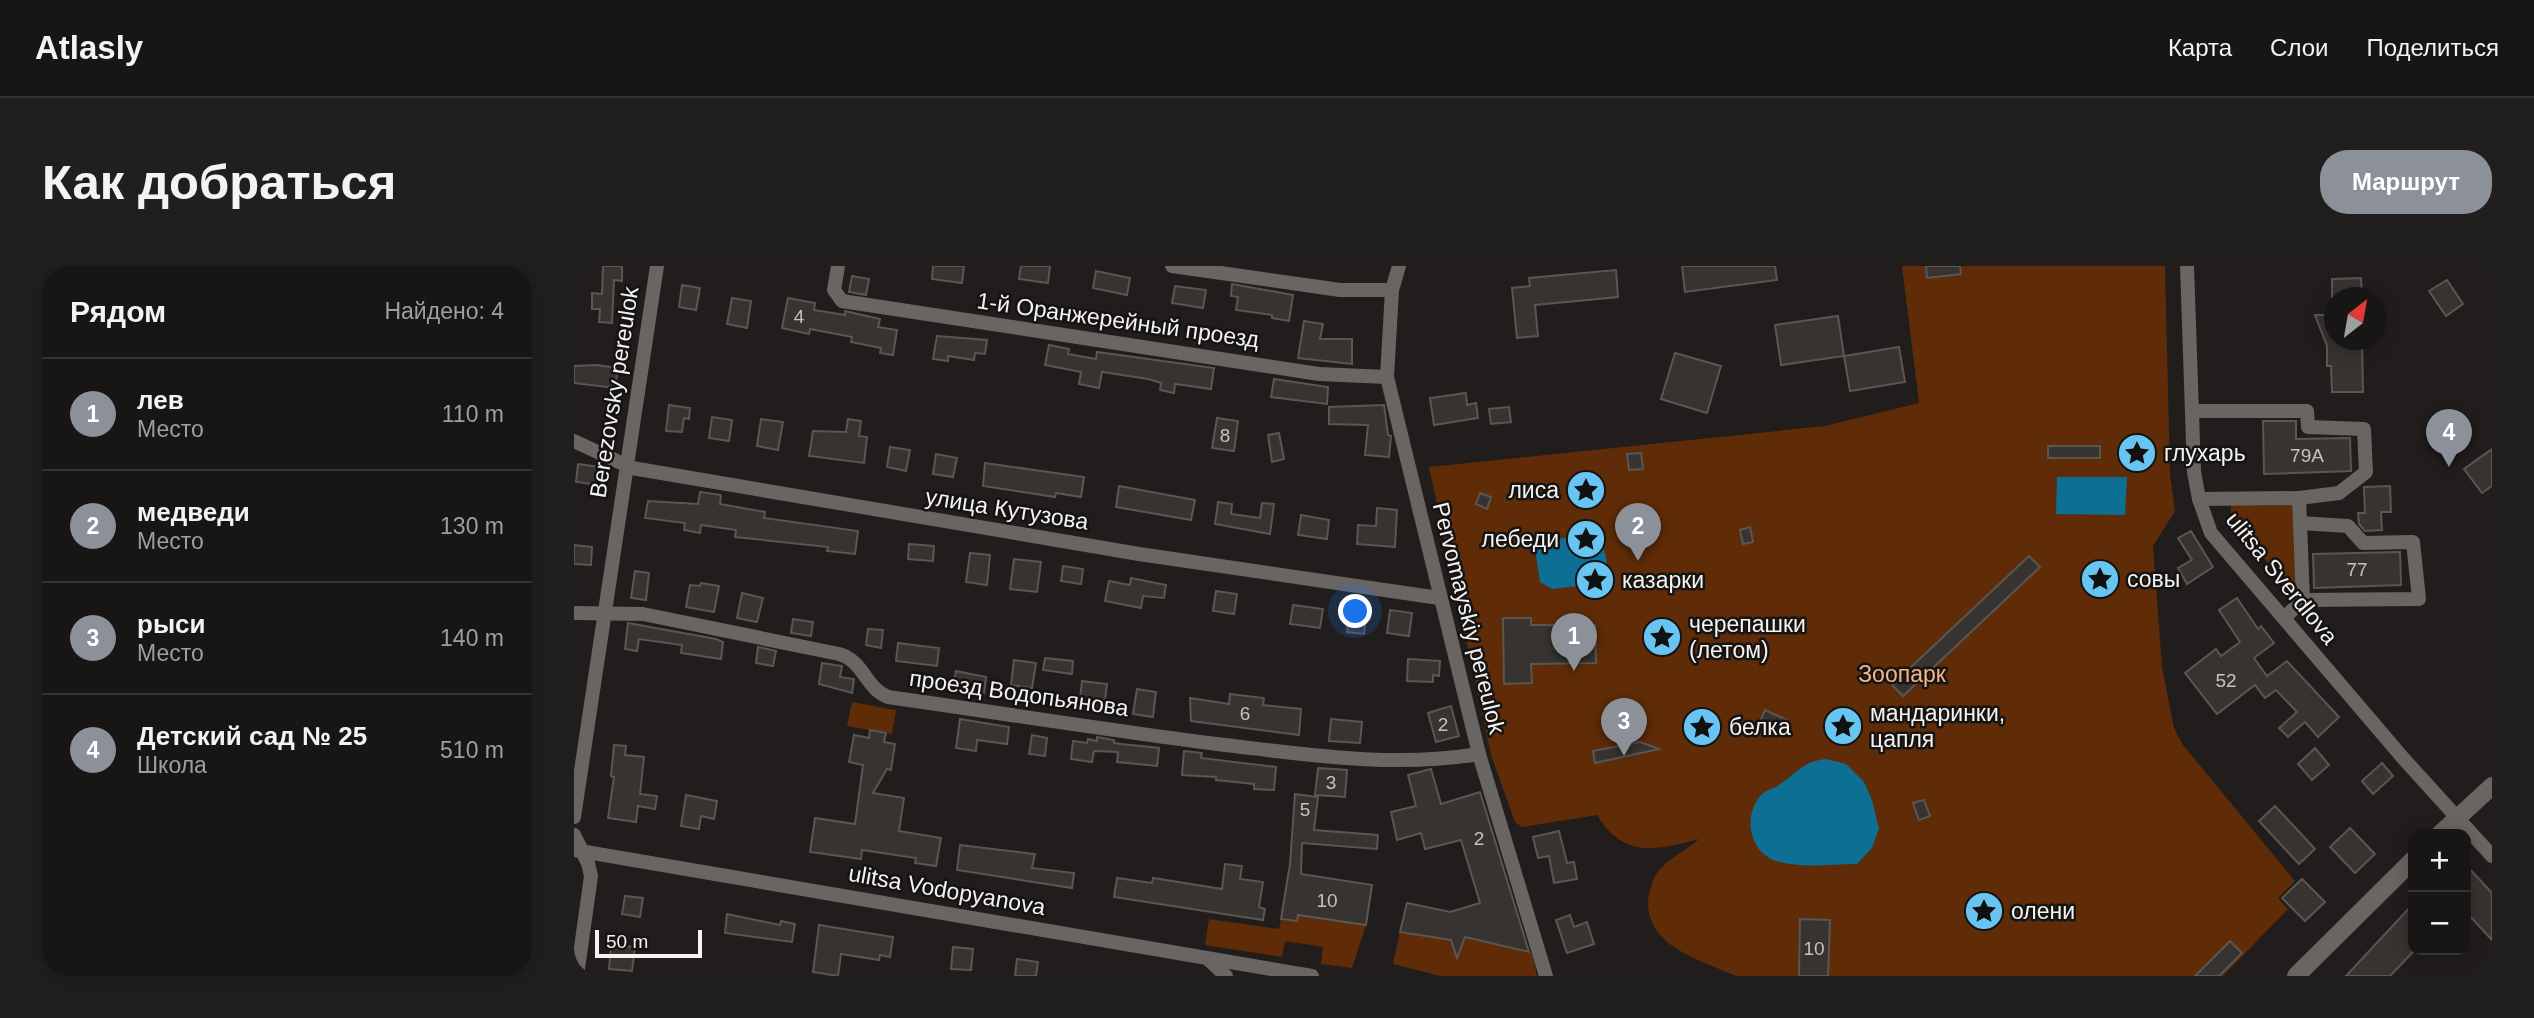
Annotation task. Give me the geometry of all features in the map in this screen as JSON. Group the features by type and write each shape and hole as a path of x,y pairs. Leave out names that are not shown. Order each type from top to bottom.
{"street":[{"name":"Berezovsky pereulok","path":"574,817 657,266"},
{"name":"1-й Оранжерейный проезд","path":"838,266 834,290 842,301 1319,374 1387,377"},
{"path":"1172,266 1340,290 1392,290"},
{"name":"Pervomayskiy pereulok","path":"1399,266 1392,290 1387,377 1479,754 1546,976"},
{"name":"ulitsa Sverdlova","path":"2187,266 2192,411 2199,499 2211,533 2492,856"},
{"path":"2192,411 2307,411 2308,427 2364,429 2367,472 2339,493 2299,498 2199,499"},
{"name":"улица Кутузова","path":"574,441 625,466 1126,552 1439,598"},
{"path":"2299,498 2302,600"},
{"path":"2284,618 2302,600 2419,599 2413,542 2363,543 2348,526 2300,523"},
{"name":"проезд Водопьянова","path":"574,613 643,614 839,654 850,657 860,665 871,687 888,697 1315,756 1401,761 1451,759 1479,754"},
{"path":"2445,829 2492,786"},
{"path":"574,835 591,876 578,976"},
{"name":"ulitsa Vodopyanova","path":"578,850 1312,976"},
{"path":"2295,976 2408,865"},
{"path":"1205,958 1217,965 1226,976"}],"green space":[{"name":"Зоопарк","path":"1902,266 2165,266 2170,475 2175,511 2153,546 2162,667 2174,728 2183,745 2295,881 2278,898 2288,909 2223,976 1736,976 1680,951 1658,932 1651,920 1649,895 1657,873 1699,839 1669,846 1642,848 1618,839 1597,815 1522,827 1515,822 1491,755 1429,467 1825,426 1919,403"},
{"path":"2231,502 2294,503 2297,598 2231,518"},
{"path":"852,702 896,710 892,734 847,726"},
{"path":"1298,915 1366,925 1352,968 1321,964 1323,947 1285,941 1282,957 1205,945 1209,919 1279,929 1281,919 1297,921"},
{"path":"1400,932 1451,940 1455,949 1460,949 1463,937 1532,953 1537,976 1440,976 1393,964"}],"water":[{"path":"2057,477 2127,477 2125,515 2056,514"},
{"path":"1594,534 1606,557 1605,583 1552,589 1540,582 1535,549 1541,541"},
{"path":"1826,759 1846,764 1864,782 1872,800 1879,829 1872,848 1857,864 1816,866 1776,861 1760,850 1754,841 1751,822 1756,803 1763,793 1776,787 1804,766"}],"building":[{"path":"603,266 622,266 622,281 614,280 612,323 599,322 600,309 592,309 592,293 602,294"},
{"path":"933,266 964,266 962,283 932,279"},
{"path":"1021,266 1050,266 1048,283 1019,279"},
{"path":"1682,266 1775,266 1777,280 1685,292"},
{"path":"1926,266 1960,266 1961,274 1927,278"},
{"path":"1616,270 1618,297 1535,305 1538,336 1517,338 1512,288 1530,286 1529,278"},
{"path":"1096,271 1130,278 1127,295 1093,288"},
{"path":"852,276 869,279 866,295 849,292"},
{"path":"2361,278 2361,287 2332,287 2332,279"},
{"path":"2447,280 2463,304 2446,316 2429,291"},
{"path":"1232,284 1293,295 1289,321 1272,318 1272,315 1236,310 1238,297 1231,296"},
{"path":"682,285 700,288 696,310 679,307"},
{"path":"1175,286 1206,290 1203,308 1172,303"},
{"path":"732,298 751,301 747,328 727,324"},
{"path":"788,298 815,303 814,310 845,315 845,311 880,319 878,327 897,330 893,355 880,353 881,348 851,342 852,337 810,329 809,334 782,328"},
{"path":"2315,315 2324,315 2324,338"},
{"path":"1838,316 1844,356 1781,365 1775,325"},
{"path":"1304,321 1323,324 1320,339 1352,339 1352,364 1298,358"},
{"path":"937,336 987,340 985,354 975,353 974,360 948,356 948,361 933,359"},
{"path":"1049,345 1069,349 1068,354 1096,359 1097,352 1214,368 1211,389 1175,384 1174,393 1160,390 1161,383 1148,379 1102,372 1099,388 1079,384 1081,372 1045,365"},
{"path":"1899,347 1905,382 1850,391 1844,356"},
{"path":"2327,350 2362,350 2363,392 2332,392 2331,366 2327,366"},
{"path":"1675,353 1721,366 1707,413 1661,399"},
{"path":"574,366 618,368 615,388 574,383"},
{"path":"1274,379 1328,387 1327,404 1271,397"},
{"path":"1466,393 1467,405 1476,403 1478,418 1434,425 1430,398"},
{"path":"669,405 690,408 689,419 684,418 682,432 666,431"},
{"path":"1384,405 1388,435 1391,436 1389,457 1365,455 1368,425 1329,424 1329,407"},
{"path":"1509,407 1511,422 1491,424 1489,409"},
{"path":"712,417 732,420 729,441 709,438"},
{"path":"1217,418 1238,421 1234,451 1212,448"},
{"path":"761,419 783,422 778,450 757,446"},
{"path":"848,419 861,421 859,436 867,437 864,463 809,456 813,431 846,432"},
{"path":"2263,421 2296,421 2296,439 2350,438 2351,471 2264,474"},
{"path":"1279,433 1284,459 1272,462 1268,435"},
{"path":"2048,446 2100,446 2100,458 2048,458"},
{"path":"890,447 910,450 906,471 887,467"},
{"path":"2492,449 2492,486 2482,493 2464,469"},
{"path":"1641,453 1643,469 1629,470 1627,454"},
{"path":"936,454 957,458 953,477 933,474"},
{"path":"985,463 1084,477 1081,497 1056,493 1055,497 983,486"},
{"path":"578,464 601,467 599,485 576,482"},
{"path":"1119,486 1195,500 1191,520 1116,507"},
{"path":"2390,486 2391,512 2381,512 2382,530 2365,531 2359,524 2358,513 2365,513 2364,487"},
{"path":"700,492 721,495 720,504 765,512 764,518 858,531 855,554 827,551 828,547 735,537 736,530 701,525 700,533 684,530 685,523 645,518 648,501 698,504"},
{"path":"1480,493 1491,497 1487,509 1476,504"},
{"path":"1218,502 1232,504 1231,514 1260,518 1262,503 1274,504 1270,534 1215,524"},
{"path":"1377,508 1397,510 1395,547 1357,544 1358,525 1376,526"},
{"path":"1301,515 1329,520 1327,539 1298,535"},
{"path":"1750,527 1753,542 1743,544 1740,530"},
{"path":"2191,531 2213,567 2187,584 2178,568 2192,560 2178,538"},
{"path":"909,544 934,546 933,561 908,559"},
{"path":"574,545 592,547 591,565 574,564"},
{"path":"2400,552 2401,585 2314,588 2313,554"},
{"path":"970,553 990,555 987,585 966,582"},
{"path":"2029,556 2040,567 1903,696 1892,685"},
{"path":"1014,559 1041,562 1037,592 1010,589"},
{"path":"1063,566 1083,569 1081,584 1061,581"},
{"path":"635,571 649,573 646,600 631,598"},
{"path":"1131,578 1166,585 1164,598 1143,596 1141,608 1105,601 1109,581 1130,585"},
{"path":"701,583 719,586 714,612 686,607 690,585 700,586"},
{"path":"1216,591 1237,594 1234,614 1213,611"},
{"path":"742,593 763,598 757,622 737,618"},
{"path":"2237,598 2258,629 2261,626 2274,643 2254,658 2267,676 2287,661 2339,717 2318,737 2305,722 2288,737 2279,728 2297,712 2276,690 2265,698 2255,685 2217,714 2185,673 2216,649 2221,656 2240,642 2219,610"},
{"path":"1293,605 1323,609 1320,628 1290,624"},
{"path":"1390,610 1412,613 1409,636 1387,633"},
{"path":"1349,611 1366,613 1364,634 1347,632"},
{"path":"1503,618 1531,618 1531,625 1595,625 1596,663 1531,664 1532,683 1504,684"},
{"path":"793,619 813,622 811,636 791,633"},
{"path":"628,623 716,639 723,642 721,659 681,653 682,645 639,639 637,651 625,649"},
{"path":"868,629 883,630 881,648 866,645"},
{"path":"898,643 939,648 937,666 896,661"},
{"path":"758,647 776,651 773,666 756,663"},
{"path":"1045,658 1073,661 1072,674 1043,670"},
{"path":"1408,659 1440,661 1439,676 1433,675 1433,682 1407,681"},
{"path":"1014,660 1036,663 1032,688 1011,685"},
{"path":"822,663 842,666 840,677 854,679 852,693 819,684"},
{"path":"956,671 986,677 984,693 953,687"},
{"path":"1082,681 1107,684 1104,710 1079,707"},
{"path":"1137,689 1156,692 1153,717 1133,714"},
{"path":"1230,694 1264,698 1263,705 1301,709 1299,735 1191,721 1190,698 1229,704"},
{"path":"1451,706 1459,736 1436,742 1428,713"},
{"path":"1765,710 1787,720 1781,735 1758,726"},
{"path":"960,719 1009,727 1007,744 977,740 976,751 956,748"},
{"path":"1331,719 1362,722 1360,743 1329,741"},
{"path":"870,730 886,733 884,742 895,744 891,770 887,769 873,793 904,798 899,831 941,838 936,866 915,863 916,858 862,850 861,859 810,852 815,818 855,824 863,765 849,762 854,735 869,738"},
{"path":"1032,735 1047,738 1045,756 1029,754"},
{"path":"1097,737 1114,740 1114,743 1159,748 1157,766 1117,762 1118,752 1094,751 1092,762 1071,759 1073,741 1087,743 1088,739 1097,741"},
{"path":"1640,742 1659,749 1595,763 1593,751"},
{"path":"614,745 626,746 625,755 644,757 640,794 657,796 655,809 638,806 636,822 608,818 614,777 611,776"},
{"path":"2315,748 2329,765 2312,780 2298,764"},
{"path":"1184,751 1202,753 1201,758 1276,767 1274,790 1254,789 1254,784 1216,780 1216,777 1182,775"},
{"path":"2382,763 2393,776 2373,794 2362,781"},
{"path":"1318,768 1347,770 1345,797 1315,795"},
{"path":"1431,769 1441,804 1480,792 1529,952 1465,937 1457,958 1451,940 1400,932 1407,903 1450,912 1480,903 1461,840 1425,849 1421,833 1397,840 1391,812 1416,806 1408,775"},
{"path":"1295,794 1318,797 1314,830 1378,835 1377,849 1302,843 1301,874 1372,885 1366,925 1298,915 1297,921 1281,919 1290,864"},
{"path":"686,795 717,801 714,819 701,816 699,829 681,826"},
{"path":"1924,800 1930,816 1919,820 1913,803"},
{"path":"2275,806 2315,849 2299,864 2259,821"},
{"path":"2350,828 2375,854 2355,873 2330,847"},
{"path":"1559,831 1567,863 1574,862 1577,879 1554,883 1549,856 1538,858 1533,837"},
{"path":"960,845 1035,854 1032,868 1074,873 1072,888 957,870"},
{"path":"1225,864 1242,866 1240,879 1263,882 1259,907 1265,909 1263,920 1114,897 1117,878 1152,883 1153,878 1222,889"},
{"path":"2471,870 2492,893 2492,940 2471,917"},
{"path":"2302,879 2325,902 2305,921 2282,898"},
{"path":"625,896 643,898 640,917 622,914"},
{"path":"2408,909 2408,955 2410,955 2390,976 2346,976"},
{"path":"727,914 780,925 781,921 795,924 792,942 725,933"},
{"path":"1570,915 1574,927 1587,922 1594,944 1567,953 1556,920"},
{"path":"1800,919 1830,920 1828,976 1799,976"},
{"path":"819,925 893,937 890,957 880,955 879,960 841,954 838,976 813,972"},
{"path":"2230,941 2242,953 2219,976 2195,976"},
{"path":"611,944 635,947 632,971 609,969"},
{"path":"953,947 973,949 971,970 951,969"},
{"path":"1017,959 1038,962 1036,976 1015,976"}],"place":[{"name":"глухарь","path":"2137,453"},
{"name":"Детский сад № 25","path":"2449,467"},
{"name":"лиса","path":"1586,490"},
{"name":"лебеди","path":"1586,539"},
{"name":"медведи","path":"1638,561"},
{"name":"совы","path":"2100,579"},
{"name":"казарки","path":"1595,580"},
{"name":"черепашки (летом)","path":"1662,637"},
{"name":"лев","path":"1574,671"},
{"name":"мандаринки, цапля","path":"1843,726"},
{"name":"белка","path":"1702,727"},
{"name":"рыси","path":"1624,756"},
{"name":"олени","path":"1984,911"}]}
